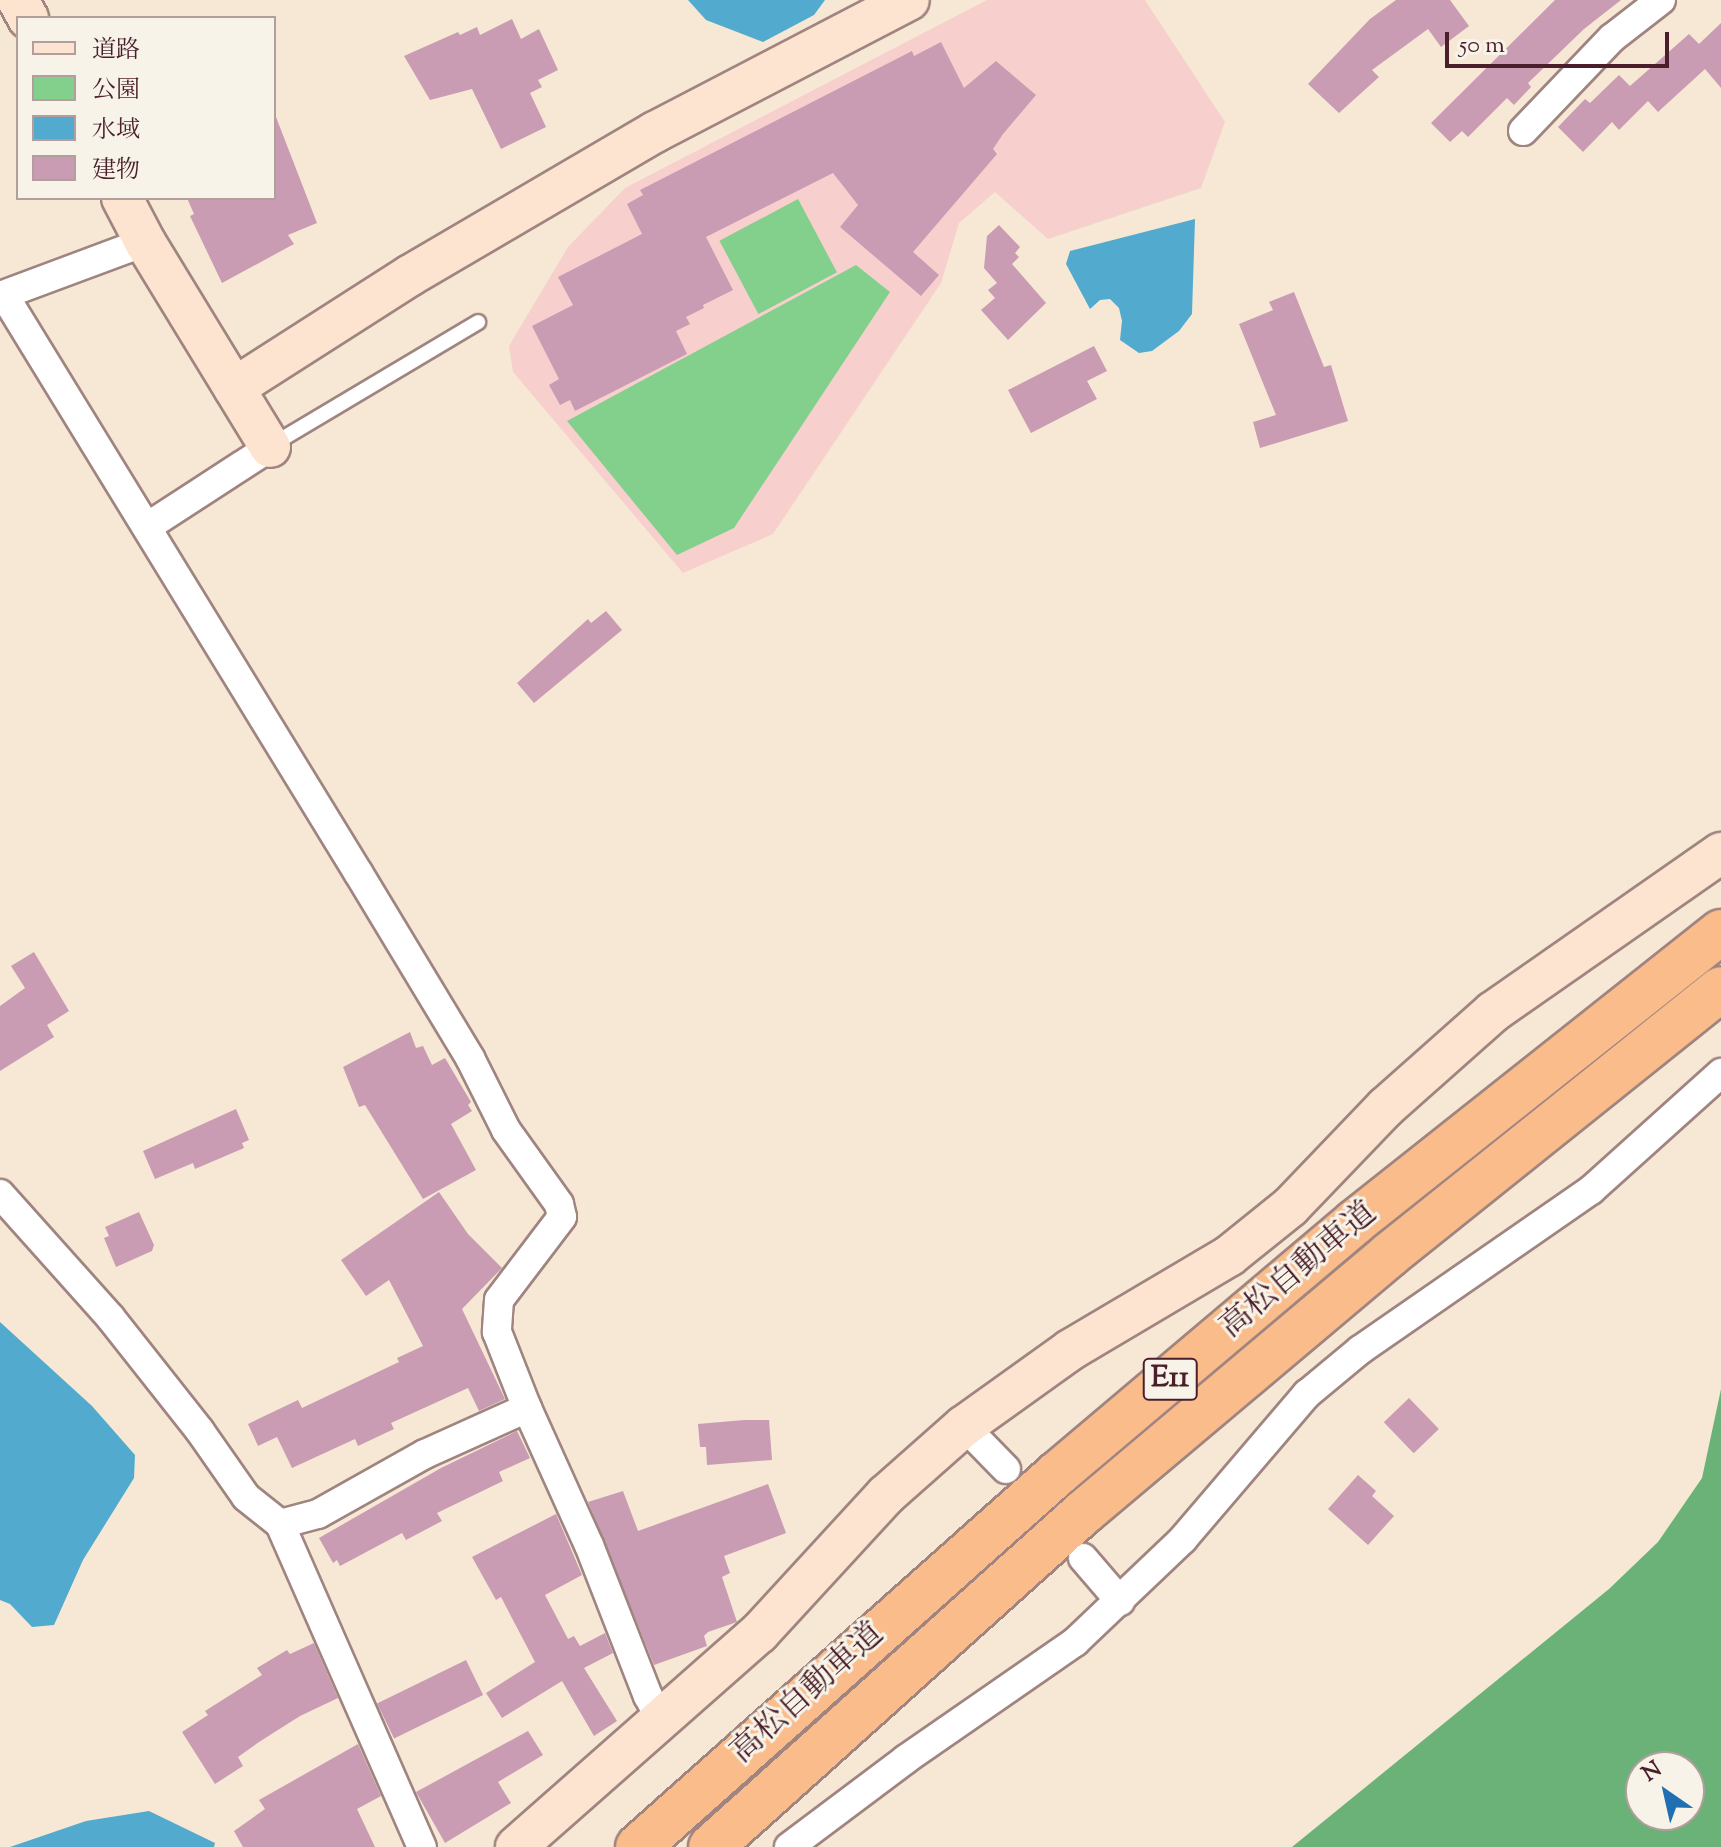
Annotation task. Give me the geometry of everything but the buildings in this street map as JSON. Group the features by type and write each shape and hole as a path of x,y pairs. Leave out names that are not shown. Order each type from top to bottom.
{"highway":[{"name":"高松自動車道","path":"638,1847 1057,1474 1355,1222 1721,932"},
{"name":"高松自動車道","path":"711,1847 1084,1512 1389,1255 1721,989"}],"street":[{"path":"234,388 411,275 655,132 909,0"},
{"path":"1523,131 1612,38 1661,0"},
{"path":"123,200 145,242 270,447 147,527"},
{"path":"145,242 2,296 147,527 462,1045 506,1130 559,1204 562,1217 499,1300 497,1332 527,1408 589,1545 648,1696 662,1721"},
{"path":"516,1847 759,1633 886,1495 964,1426 1070,1350 1229,1256 1290,1207 1386,1107 1493,1012 1721,853"},
{"path":"789,1847 906,1759 1075,1642 1183,1539 1307,1394 1360,1350 1591,1190 1721,1073"},
{"path":"0,1194 110,1317 200,1431 246,1497 280,1524 422,1847"},
{"path":"280,1524 318,1514 425,1454 527,1408"},
{"path":"964,1426 1006,1469"},
{"path":"1083,1558 1120,1601"}],"lane":[{"path":"270,447 478,322"}],"shaded area":[{"path":"987,0 1145,0 1225,122 1201,188 1048,239 995,192 959,223 941,283 773,534 683,573 513,372 509,346 568,247 625,188"}],"green space":[{"path":"798,199 837,272 758,314 719,241"},
{"path":"856,265 890,292 734,528 677,555 567,421"},
{"path":"1721,1389 1721,1847 1292,1847 1609,1589 1658,1542 1702,1478"}],"water":[{"path":"688,0 825,0 814,15 763,42 706,20"},
{"path":"1195,219 1192,314 1179,331 1152,351 1139,353 1120,340 1122,321 1119,308 1110,299 1100,300 1090,309 1066,264 1070,251"},
{"path":"0,1322 92,1406 135,1455 134,1478 83,1560 54,1625 32,1627 10,1604 0,1600"},
{"path":"149,1811 215,1843 214,1847 10,1847 86,1821"}]}
